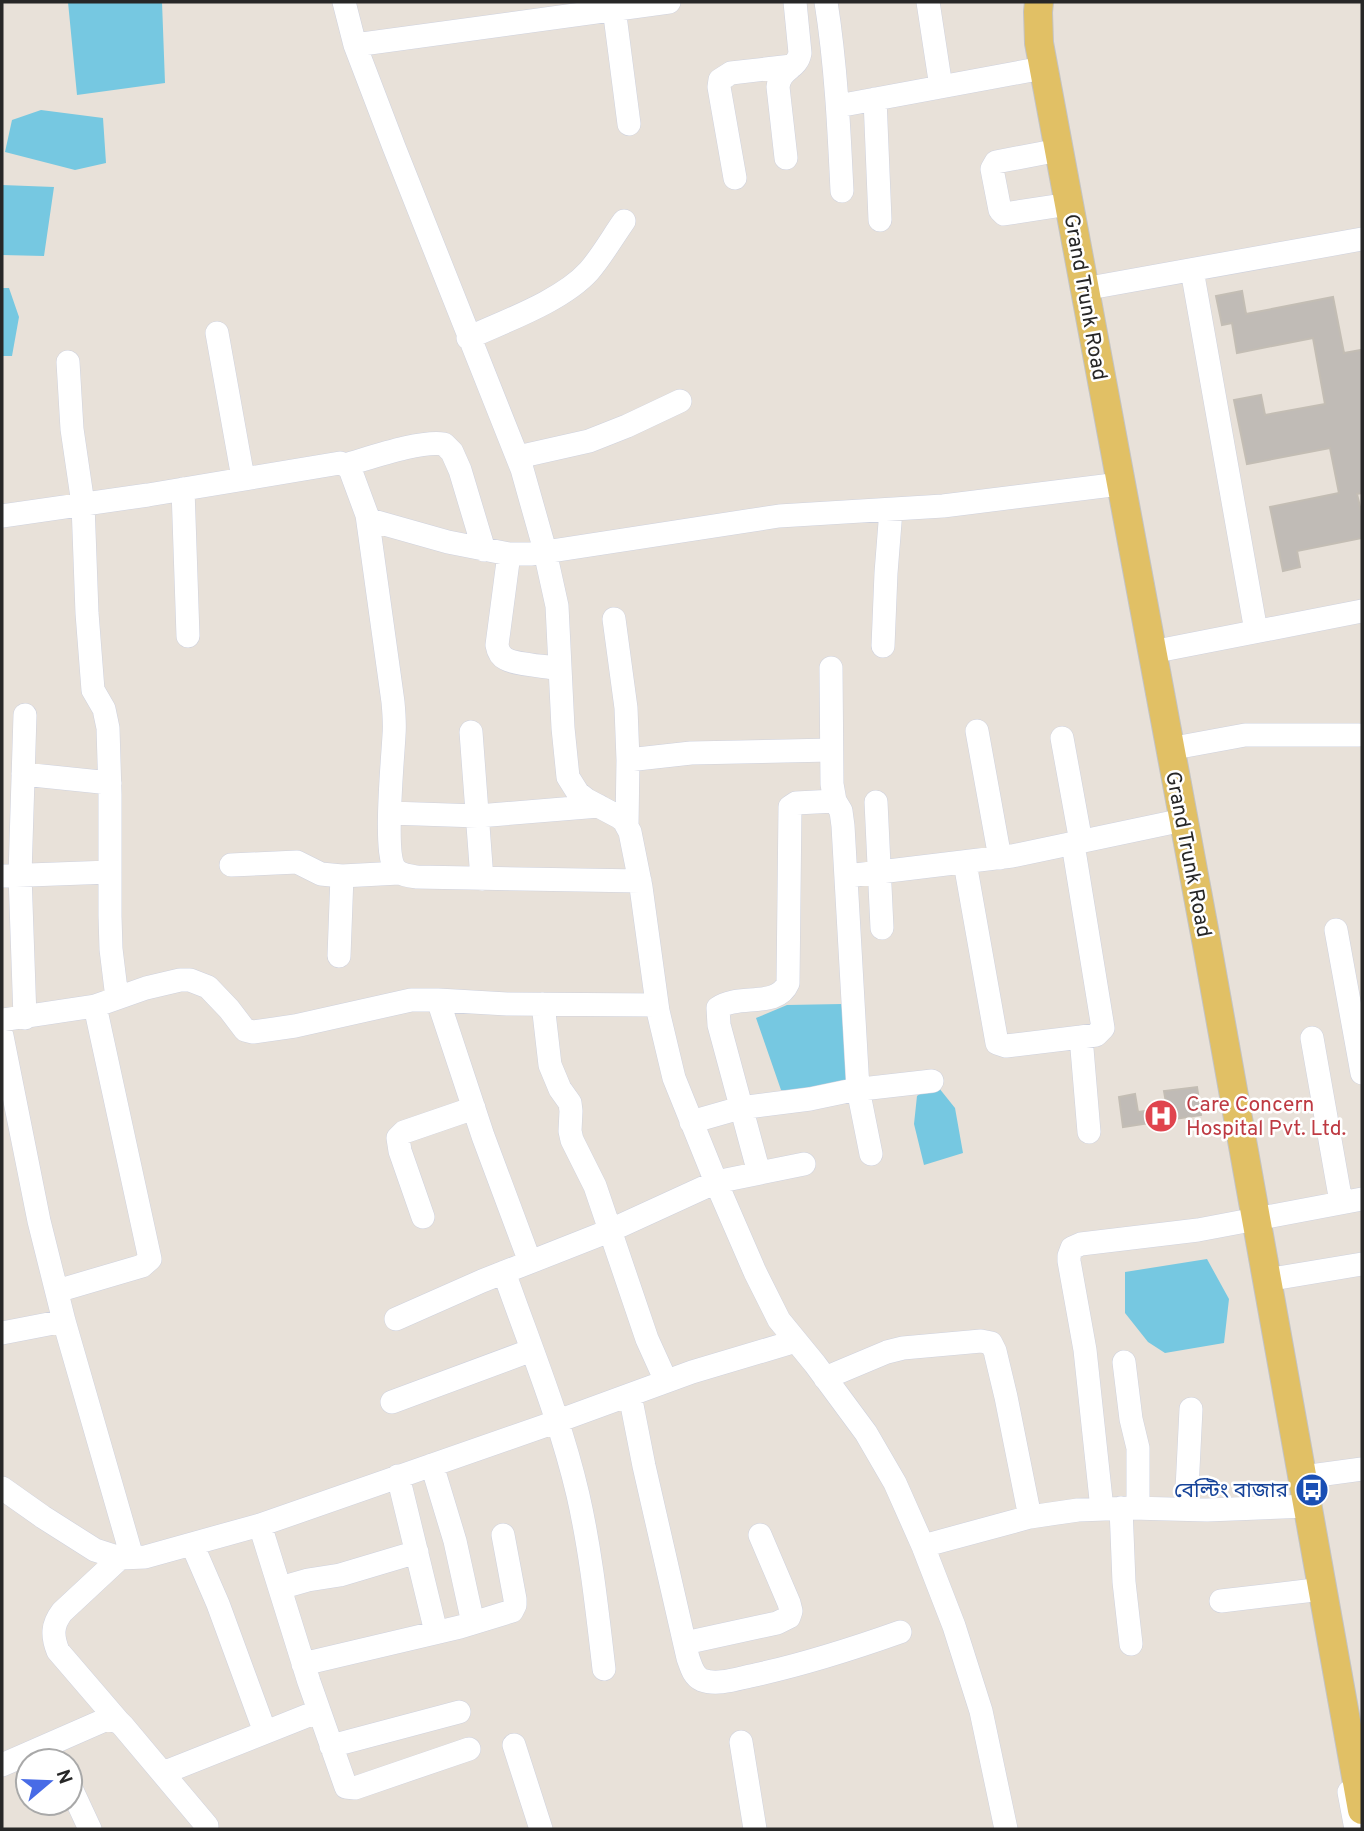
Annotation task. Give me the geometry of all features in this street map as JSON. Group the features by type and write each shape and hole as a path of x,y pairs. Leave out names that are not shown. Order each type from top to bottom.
{"main road":[{"name":"Grand Trunk Road","path":"1039,2 1041,56 1183,820 1362,1810"}],"street":[{"path":"344,2 355,45 468,338 518,457 544,547 557,606 568,777 578,793 614,813 630,832 640,881 657,1004 674,1078 716,1182 779,1320 866,1433 895,1483 923,1546 954,1626 981,1712 1006,1829"},
{"path":"355,45 669,2"},
{"path":"786,158 778,87 782,74 799,59 795,2"},
{"path":"826,2 838,106 842,191"},
{"path":"929,2 941,87"},
{"path":"838,106 941,87 1041,56 1028,2"},
{"path":"614,8 629,124"},
{"path":"735,178 720,80 731,74 792,66"},
{"path":"876,99 880,220"},
{"path":"1059,150 996,162 992,169 1000,210 1004,214 1069,204"},
{"path":"468,338 542,304 577,282 589,271 624,221"},
{"path":"1084,289 1362,239"},
{"path":"1192,270 1256,631"},
{"path":"217,333 243,478"},
{"path":"68,362 72,429 83,504 93,690 106,716 110,783 111,948 117,998"},
{"path":"518,457 589,441 680,401"},
{"path":"2,516 334,463 345,465 431,443 443,444 452,452 484,550"},
{"path":"345,465 350,470 370,520 448,542 509,554 544,553 779,516 956,505 1120,484"},
{"path":"183,489 188,636"},
{"path":"883,646 891,510"},
{"path":"367,515 393,702 395,732 390,787 390,840 393,864 399,873"},
{"path":"509,554 498,653 505,659 560,668"},
{"path":"1152,652 1362,611"},
{"path":"614,619 626,708 627,826"},
{"path":"831,668 832,784 835,800 841,811 858,1089 871,1154"},
{"path":"25,715 23,774 11,876 25,1018"},
{"path":"977,731 1000,858"},
{"path":"471,732 482,879"},
{"path":"1169,749 1245,735 1360,735"},
{"path":"965,863 997,1043 1006,1046 1096,1035 1103,1028 1062,738"},
{"path":"628,760 691,753 831,750"},
{"path":"23,774 110,783"},
{"path":"759,1173 719,1025 718,1009 730,1002 775,997 784,991 788,983 790,807 796,803 835,800"},
{"path":"876,802 882,928"},
{"path":"390,813 478,816 599,806"},
{"path":"847,876 1000,858 1183,820"},
{"path":"231,865 297,862 321,874 342,876 399,873 417,877 640,881"},
{"path":"11,876 110,872"},
{"path":"339,956 342,876"},
{"path":"1336,930 1362,1073"},
{"path":"2,1020 95,1006 172,981 190,980 208,987 245,1030 253,1032 400,1002 438,1000 507,1004 657,1004"},
{"path":"438,1000 530,1262"},
{"path":"543,1004 550,1065 560,1089 570,1103 569,1127 572,1140 595,1186 646,1339 666,1381"},
{"path":"57,1292 142,1266 150,1259 95,1006"},
{"path":"2,1036 8,1097 126,1558"},
{"path":"1081,1037 1089,1132"},
{"path":"1131,1644 1124,1582 1121,1508 1085,1350 1069,1256 1072,1248 1081,1244 1198,1230 1351,1200 1312,1038"},
{"path":"691,1122 740,1108 810,1099 858,1089 932,1081"},
{"path":"423,1217 398,1138 404,1132 474,1108"},
{"path":"396,1319 504,1272 610,1231 716,1182 804,1164"},
{"path":"1266,1280 1362,1264"},
{"path":"504,1272 558,1422 582,1512 596,1596 604,1668"},
{"path":"2,1333 64,1321"},
{"path":"2,1488 95,1550 126,1558 158,1554 260,1525 558,1422 692,1371 796,1341"},
{"path":"825,1378 873,1356 903,1348 981,1341 991,1343 1006,1397 1030,1517"},
{"path":"392,1402 532,1350"},
{"path":"1121,1508 1138,1448 1131,1419 1124,1362"},
{"path":"630,1395 685,1643 698,1678 704,1681 720,1681 800,1665 900,1632"},
{"path":"1186,1510 1191,1409"},
{"path":"432,1465 455,1541 473,1623"},
{"path":"1303,1477 1362,1469"},
{"path":"398,1476 436,1632"},
{"path":"923,1546 1030,1517 1078,1510 1308,1506"},
{"path":"260,1525 344,1784 349,1788 469,1749"},
{"path":"303,1664 473,1623 514,1609 515,1599 503,1535"},
{"path":"685,1643 777,1623 789,1617 789,1602 760,1535"},
{"path":"192,1544 218,1604 265,1732"},
{"path":"280,1588 340,1575 416,1552"},
{"path":"126,1558 62,1612 53,1630 54,1641 58,1651 163,1773 206,1828"},
{"path":"1221,1601 1323,1590"},
{"path":"1356,1829 1333,1701 1341,1693 1362,1734"},
{"path":"163,1773 319,1711"},
{"path":"331,1746 459,1712"},
{"path":"63,1747 107,1719 118,1722"},
{"path":"741,1742 755,1829"},
{"path":"514,1745 541,1829"}],"water":[{"path":"68,2 162,2 165,83 77,95"},
{"path":"41,110 103,118 106,163 75,170 5,152 12,120"},
{"path":"2,185 54,187 44,256 2,255"},
{"path":"2,288 9,288 19,317 12,356 2,356"},
{"path":"842,1004 850,1079 796,1091 781,1090 756,1018 787,1005"},
{"path":"935,1083 955,1108 963,1153 924,1165 914,1124 917,1096"},
{"path":"1207,1259 1229,1299 1224,1343 1165,1353 1148,1342 1125,1313 1125,1272"}],"building":[{"path":"1242,291 1246,314 1333,297 1344,353 1361,350 1362,356 1362,493 1357,494 1362,510 1362,538 1297,551 1300,567 1283,571 1270,507 1339,493 1330,448 1247,464 1234,400 1261,395 1265,415 1325,404 1313,338 1237,353 1232,323 1222,325 1216,296"},
{"path":"1197,1087 1201,1115 1123,1127 1119,1097 1135,1094 1138,1112 1167,1108 1164,1091"}],"place":[{"name":"Care Concern Hospital Pvt. Ltd.","path":"1161,1116"},
{"name":"বেল্টিং বাজার","path":"1312,1490"}]}
